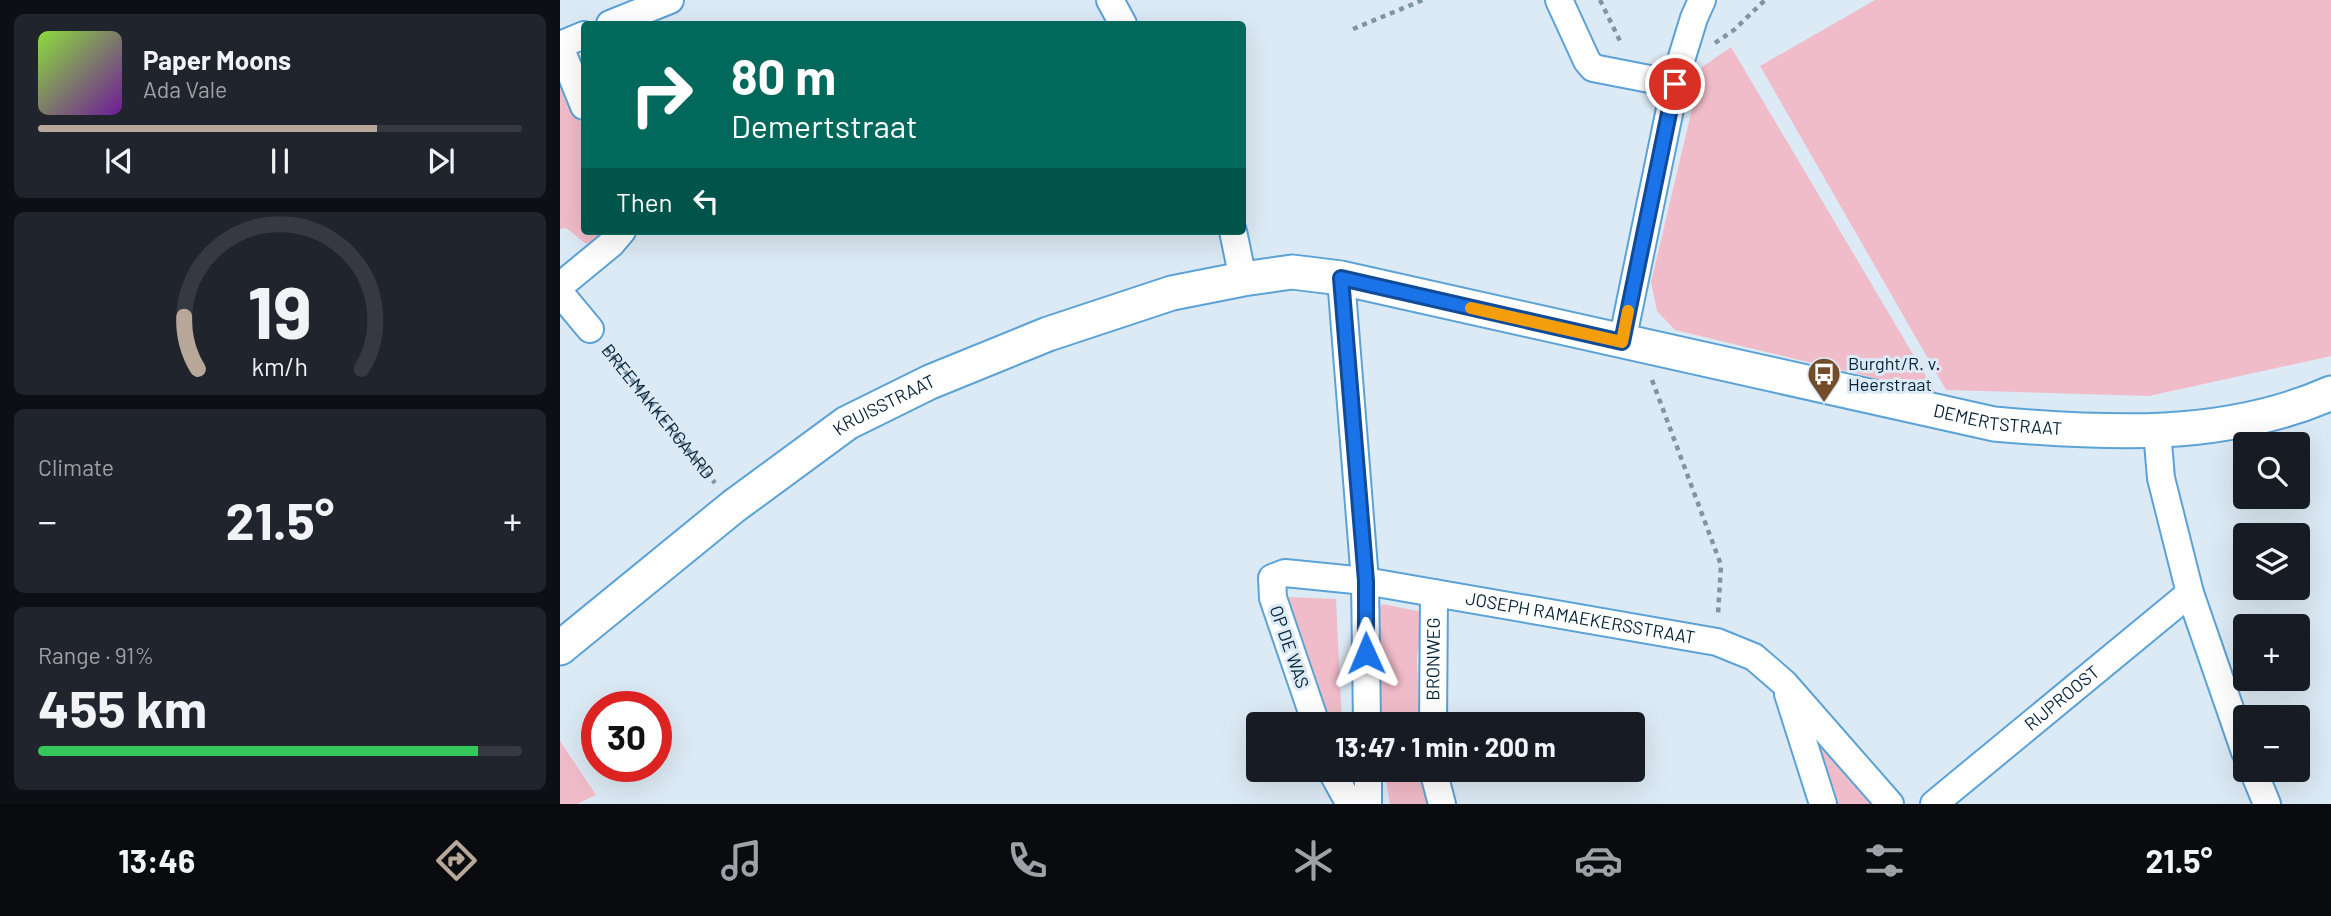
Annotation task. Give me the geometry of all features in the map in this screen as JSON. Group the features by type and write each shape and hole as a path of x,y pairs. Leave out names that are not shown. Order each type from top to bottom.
{"street":[{"path":"618,21 670,0"},
{"path":"1110,0 1121,21"},
{"path":"1559,0 1587,61 1593,68 1676,77"},
{"path":"1630,344 1676,77 1693,18 1702,0"},
{"path":"581,36 560,46 581,98"},
{"path":"560,286 619,235"},
{"path":"1235,235 1255,277"},
{"name":"DEMERTSTRAAT","path":"1255,277 1292,272 1341,278 1994,425 2077,432 2157,431 2251,419 2331,393"},
{"name":"KRUISSTRAAT","path":"560,648 734,506 847,423 930,382 1048,334 1172,293 1255,277"},
{"path":"1341,278 1366,581 1367,712"},
{"name":"BREEMAKKERGAARD","path":"560,293 597,337"},
{"path":"2157,431 2161,478 2190,593 2233,717"},
{"name":"OP DE WAS","path":"1312,712 1273,598 1272,578 1284,573 1366,581"},
{"name":"JOSEPH RAMAEKERSSTRAAT","path":"1366,581 1717,642 1754,657 1784,683 1890,804"},
{"name":"BRONWEG","path":"1433,712 1434,593"},
{"name":"RIJPROOST","path":"1934,804 2190,593"},
{"path":"1784,683 1824,804"},
{"path":"1338,782 1352,804"},
{"path":"1368,782 1368,804"},
{"path":"1436,782 1442,804"},
{"path":"2258,782 2267,804"}],"path":[{"path":"1353,29 1423,0"},
{"path":"1676,77 1734,30 1765,0"},
{"name":"BREEMAKKERGAARD","path":"597,337 721,489"},
{"path":"1630,344 1721,565 1717,642"}],"shaded area":[{"path":"1875,0 2331,0 2331,356 2149,396 1946,390 1760,66"},
{"path":"1731,47 1936,393 1675,330 1657,311 1651,282 1702,67"},
{"path":"560,76 565,81 581,124 581,235 603,235 592,244 585,243 566,228 560,229"},
{"path":"1288,597 1336,599 1341,712 1325,712 1284,603"},
{"path":"1383,604 1422,612 1417,660 1419,712 1380,712 1372,612"},
{"path":"1793,698 1883,804 1828,804"},
{"path":"560,741 581,772 581,782 587,782 596,795 577,804 560,804"},
{"path":"1386,782 1428,782 1433,804 1390,804"}],"slow traffic":[{"path":"1471,308 1622,342 1628,311"}],"place":[{"name":"Burght/R. v. Heerstraat","path":"1824,404"}],"route":[{"path":"1366,653 1366,581 1341,278 1622,342 1675,84"}]}
